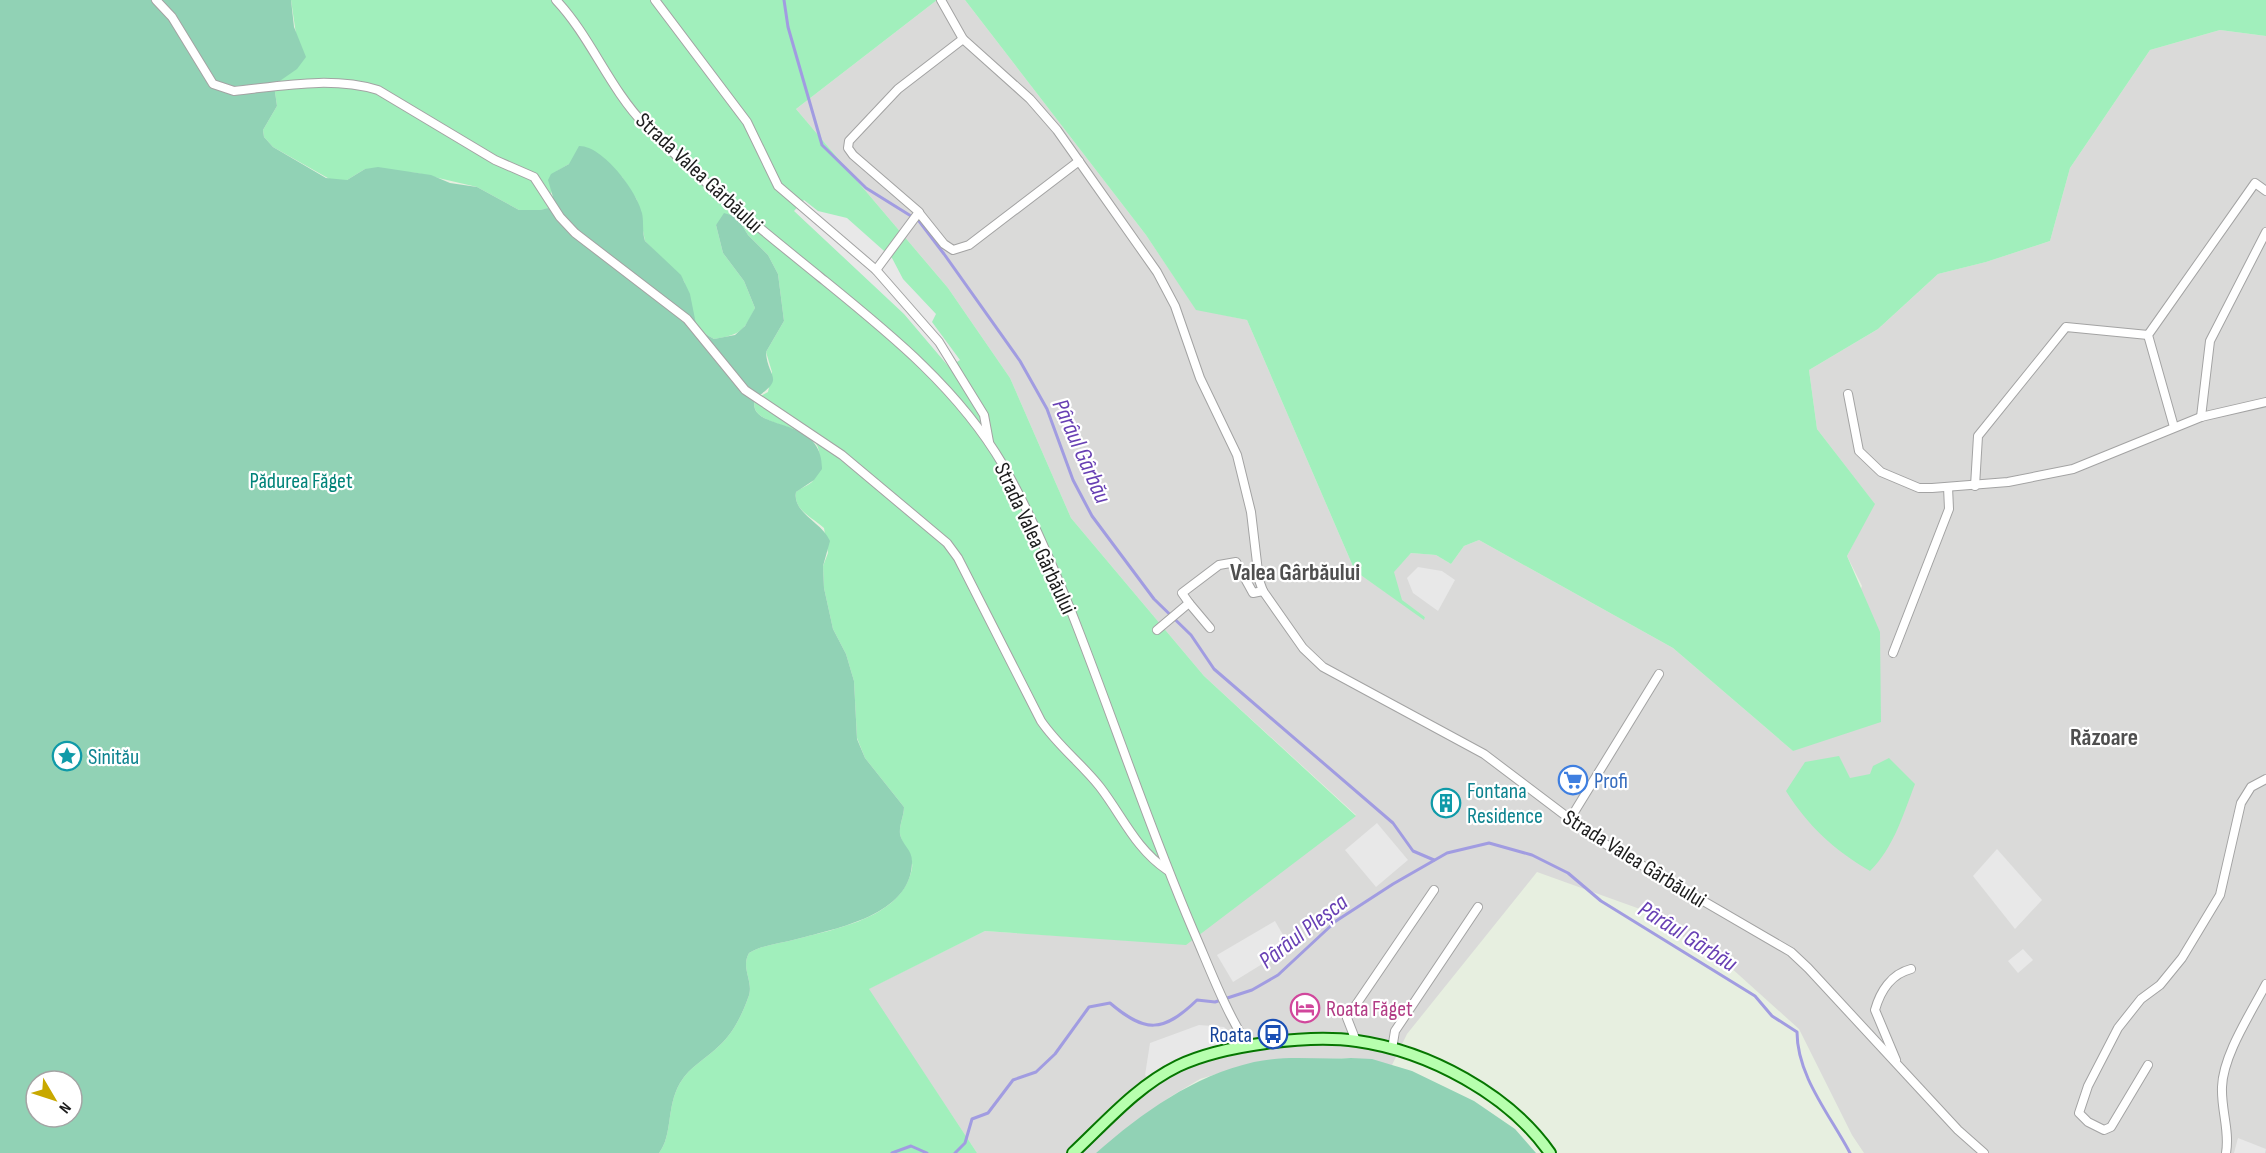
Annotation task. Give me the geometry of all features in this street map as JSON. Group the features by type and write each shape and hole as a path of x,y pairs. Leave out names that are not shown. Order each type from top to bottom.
{"main road":[{"path":"1073,1153 1137,1093 1160,1076 1195,1059 1248,1046 1310,1041 1356,1041 1392,1049 1455,1075 1492,1098 1529,1128 1550,1153"}],"street":[{"path":"156,0 178,27 207,78 218,88 234,91 333,82 358,84 378,90 495,160 534,177 560,218 574,233 687,320 744,390 842,455 947,543 958,558 1047,730 1101,789 1134,841 1167,870"},
{"name":"Strada Valea Gârbăului","path":"556,0 583,34 623,97 647,127 716,191 882,327 961,402 989,442 1042,540 1120,736 1167,870 1220,993 1248,1046"},
{"path":"655,0 747,122 778,186 876,270 939,342 984,415 989,442"},
{"path":"941,0 963,39 1030,99 1080,161 1132,234 1176,306 1200,378 1237,455 1251,512 1259,580 1263,591 1253,593 1236,562 1219,566 1182,593 1210,628"},
{"path":"963,39 898,88 849,141 848,148 853,155 919,214 944,244 953,250 977,238 1080,161"},
{"path":"2148,335 2255,183 2266,191"},
{"path":"876,270 919,214"},
{"path":"2201,417 2210,340 2266,232"},
{"path":"1975,486 1978,436 2066,327 2148,335"},
{"path":"2148,335 2174,427"},
{"path":"1848,394 1859,451 1881,472 1918,488 2008,482 2073,469 2201,417 2266,402"},
{"path":"1893,653 1949,509 1948,487"},
{"name":"Strada Valea Gârbăului","path":"1263,591 1303,648 1323,667 1484,754 1619,854 1791,952 1984,1153"},
{"path":"1157,630 1190,603"},
{"path":"1570,819 1659,674"},
{"path":"2148,1065 2111,1128 2104,1130 2081,1117 2079,1113 2082,1099 2118,1028 2141,999 2160,985 2182,958 2220,895 2241,803 2251,787 2266,779"},
{"path":"1356,1041 1347,1018 1434,890"},
{"path":"1392,1049 1395,1031 1478,907"},
{"name":"Strada Valea Gârbăului","path":"1899,1067 1877,1020 1875,1010 1881,993 1889,982 1911,969"},
{"path":"2226,1153 2227,1136 2222,1089 2224,1072 2266,984"}],"shaded area":[{"path":"937,0 965,0 1146,235 1196,309 1247,320 1355,571 1424,619 1425,617 1401,600 1393,572 1411,553 1436,555 1451,564 1464,546 1479,540 1673,648 1793,751 1862,586 1847,556 1874,503 1817,429 1809,370 1878,329 1938,274 1986,262 2050,241 2070,168 2150,50 2220,30 2266,36 2266,1153 1864,1153 1852,1135 1799,1029 1729,966 1640,909 1537,872 1407,1034 1392,1065 1351,1058 1256,1062 1200,1079 1170,1097 1096,1153 977,1153 868,989 985,931 1186,944 1356,815 1204,676 1071,518 1010,378 948,288 796,109"},
{"path":"804,200 818,211 847,218 892,258 903,279 936,314 932,322 960,360 949,367 904,314 794,211"},
{"path":"1418,567 1442,571 1455,580 1438,611 1413,593 1407,578"},
{"path":"1377,823 1408,860 1376,887 1345,850"},
{"path":"1997,849 2042,900 2015,929 1973,876"},
{"path":"1275,921 1290,947 1233,982 1217,955"},
{"path":"2023,949 2033,960 2018,973 2008,961"},
{"path":"1199,1025 1224,1027 1232,1034 1237,1044 1149,1079 1145,1075 1150,1043"},
{"path":"2238,1138 2266,1149 2265,1153 2234,1153"}],"green space":[{"name":"Pădurea Făget","path":"0,0 291,0 294,27 306,57 297,69 274,85 277,106 263,130 264,137 273,147 326,178 347,180 365,169 378,167 431,175 450,183 477,187 519,210 540,210 553,207 555,204 548,180 551,174 569,164 579,146 588,148 608,161 626,182 642,213 645,241 681,275 690,294 697,329 714,339 735,335 745,326 755,308 744,281 723,253 716,225 724,213 737,217 748,235 768,255 778,274 784,321 766,352 773,382 755,398 755,409 761,416 799,431 811,439 819,451 822,469 814,480 796,492 796,499 798,506 821,528 830,541 823,566 824,588 833,629 846,654 854,681 857,739 865,758 904,807 900,834 911,855 912,863 908,881 899,895 886,907 851,924 766,946 749,953 746,965 750,992 743,1011 725,1040 693,1067 680,1083 673,1102 666,1138 659,1153 0,1153"},
{"path":"291,0 937,0 796,109 948,288 1010,378 1071,518 1204,676 1356,816 1186,945 985,931 869,989 977,1153 659,1153 666,1138 673,1102 680,1083 693,1067 725,1040 743,1011 750,992 746,965 749,953 766,946 831,930 867,918 896,898 906,885 912,868 911,859 900,834 904,807 865,758 857,738 854,681 846,654 833,629 824,588 823,566 828,553 824,528 804,513 797,504 796,492 812,482 814,478 819,450 813,440 802,432 763,417 755,410 755,399 768,392 772,372 766,352 784,321 778,274 768,255 748,235 737,217 731,214 716,225 723,253 744,281 755,308 740,331 714,339 697,329 684,281 645,241 637,200 622,177 569,164 557,171 551,194 555,199 552,208 540,210 519,210 477,187 417,173 365,169 347,180 333,181 273,147 264,137 263,130 277,106 274,85 296,34"},
{"path":"965,0 2266,0 2266,36 2220,30 2150,50 2070,168 2050,241 1986,262 1938,274 1878,329 1809,370 1817,429 1875,504 1847,556 1880,632 1881,722 1793,751 1673,648 1479,540 1464,546 1451,564 1436,555 1411,553 1394,572 1402,600 1425,617 1424,620 1355,571 1247,320 1196,310 1146,235"},
{"path":"1839,756 1850,778 1870,774 1873,766 1889,758 1915,784 1892,841 1870,871 1845,855 1823,836 1803,815 1786,791 1805,762"},
{"path":"1372,1059 1412,1071 1474,1101 1515,1129 1536,1153 1096,1153 1132,1123 1170,1097 1210,1076 1266,1060"}],"waterway":[{"name":"Pârâul Gârbău","path":"784,0 788,27 822,145 866,188 919,221 944,254 1020,361 1047,409 1073,480 1092,516 1154,599 1191,635 1214,669 1393,823 1413,851 1434,860"},
{"name":"Pârâul Pleșca","path":"955,1153 965,1143 972,1119 988,1113 1013,1080 1036,1072 1055,1054 1089,1007 1110,1003 1134,1020 1154,1025 1174,1019 1197,1000 1215,1002 1252,990 1278,975 1336,921 1393,884 1447,853 1489,843 1532,855 1568,873 1601,901 1755,996 1772,1016 1797,1032 1798,1048 1808,1080 1850,1153"},
{"name":"Pârâul Pleșca","path":"892,1153 911,1146 927,1153"}],"place":[{"name":"Sinitău","path":"67,756"},
{"name":"Profi","path":"1573,780"},
{"name":"Fontana Residence","path":"1446,803"},
{"name":"Roata Făget","path":"1305,1008"},
{"name":"Roata","path":"1273,1034"}],"district":[{"name":"Valea Gârbăului","path":"1295,572"},
{"name":"Răzoare","path":"2104,737"}]}
